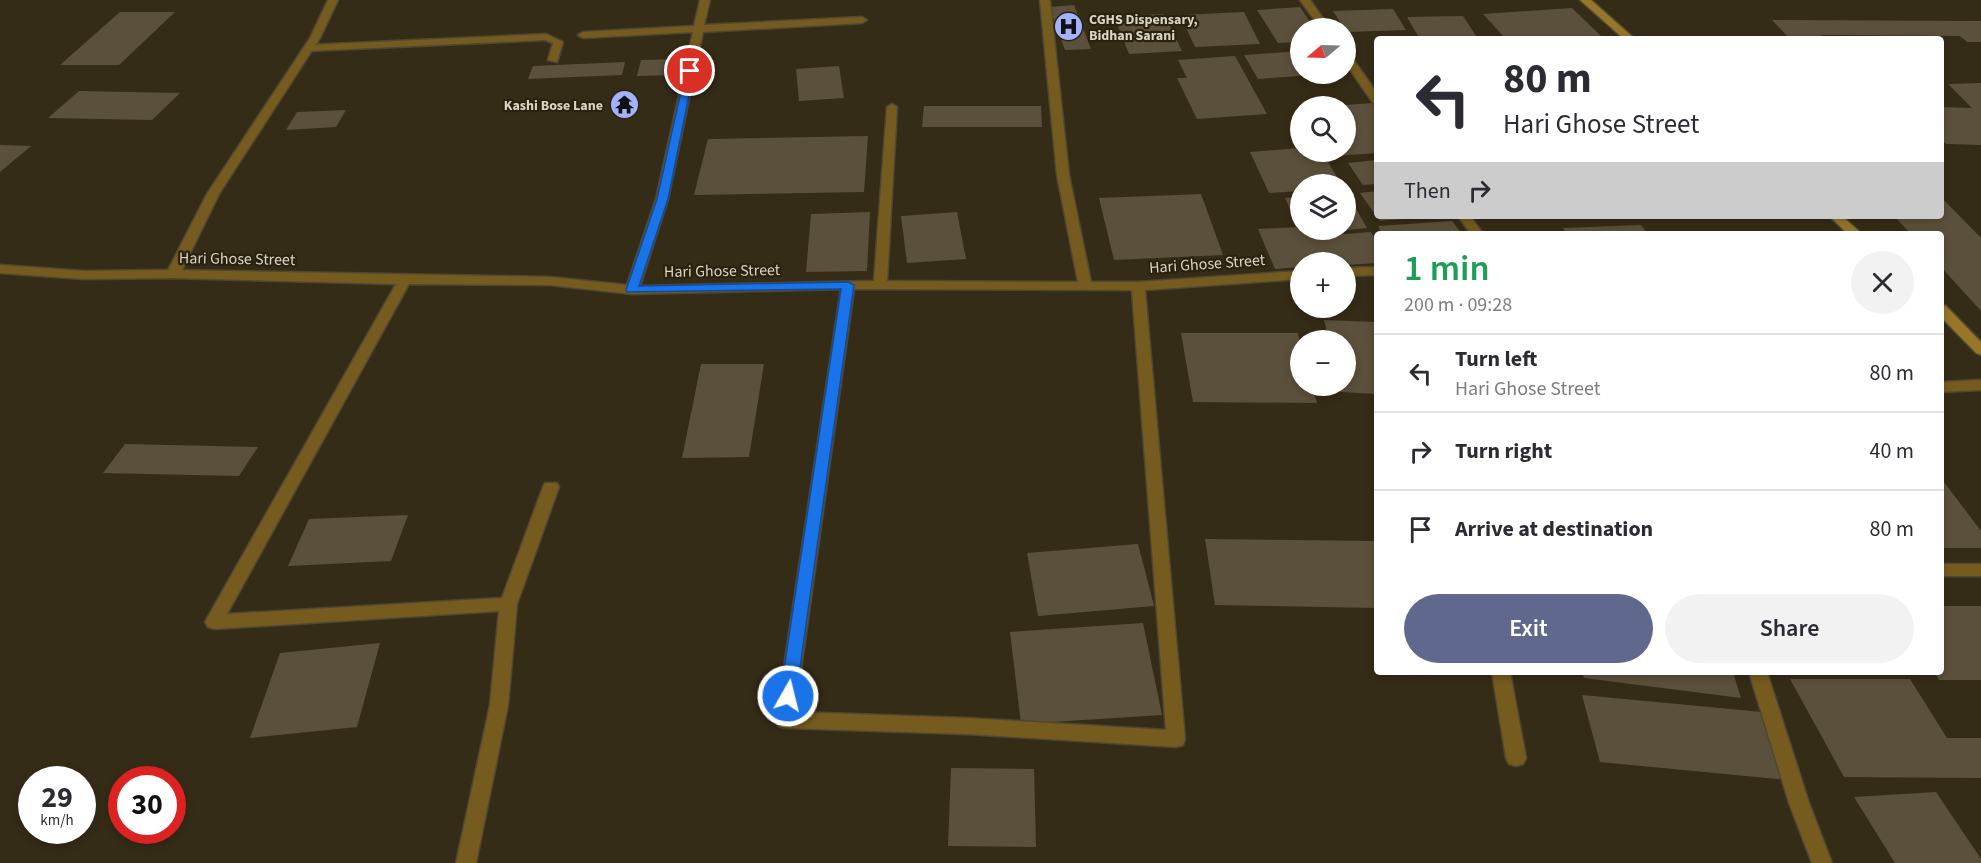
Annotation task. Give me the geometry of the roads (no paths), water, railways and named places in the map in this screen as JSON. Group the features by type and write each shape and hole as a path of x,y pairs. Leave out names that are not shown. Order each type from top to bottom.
{"street":[{"path":"173,274 213,194 308,48 333,0"},
{"path":"632,290 662,199 705,0"},
{"path":"1045,0 1063,175 1085,285"},
{"path":"1305,0 1318,18"},
{"path":"1585,0 1627,36"},
{"path":"583,35 862,20"},
{"path":"308,48 546,37 558,42 553,60"},
{"path":"1356,71 1374,96"},
{"path":"880,285 892,107"},
{"path":"1838,219 1852,231"},
{"name":"Hari Ghose Street","path":"0,269 84,275 173,274 550,281 632,290 848,285 1138,286 1290,276"},
{"path":"1356,272 1374,271"},
{"path":"405,280 214,622 508,604"},
{"path":"848,285 785,720 966,726 1176,740 1138,286"},
{"path":"1944,312 1981,350"},
{"path":"1944,387 1981,385"},
{"path":"466,863 499,705 508,604 551,487"},
{"path":"1944,570 1981,570"},
{"path":"1502,675 1516,758"},
{"path":"1759,675 1799,803 1822,863"}],"place":[{"name":"CGHS Dispensary, Bidhan Sarani","path":"1068,27"},
{"name":"Kashi Bose Lane","path":"624,105"}]}
